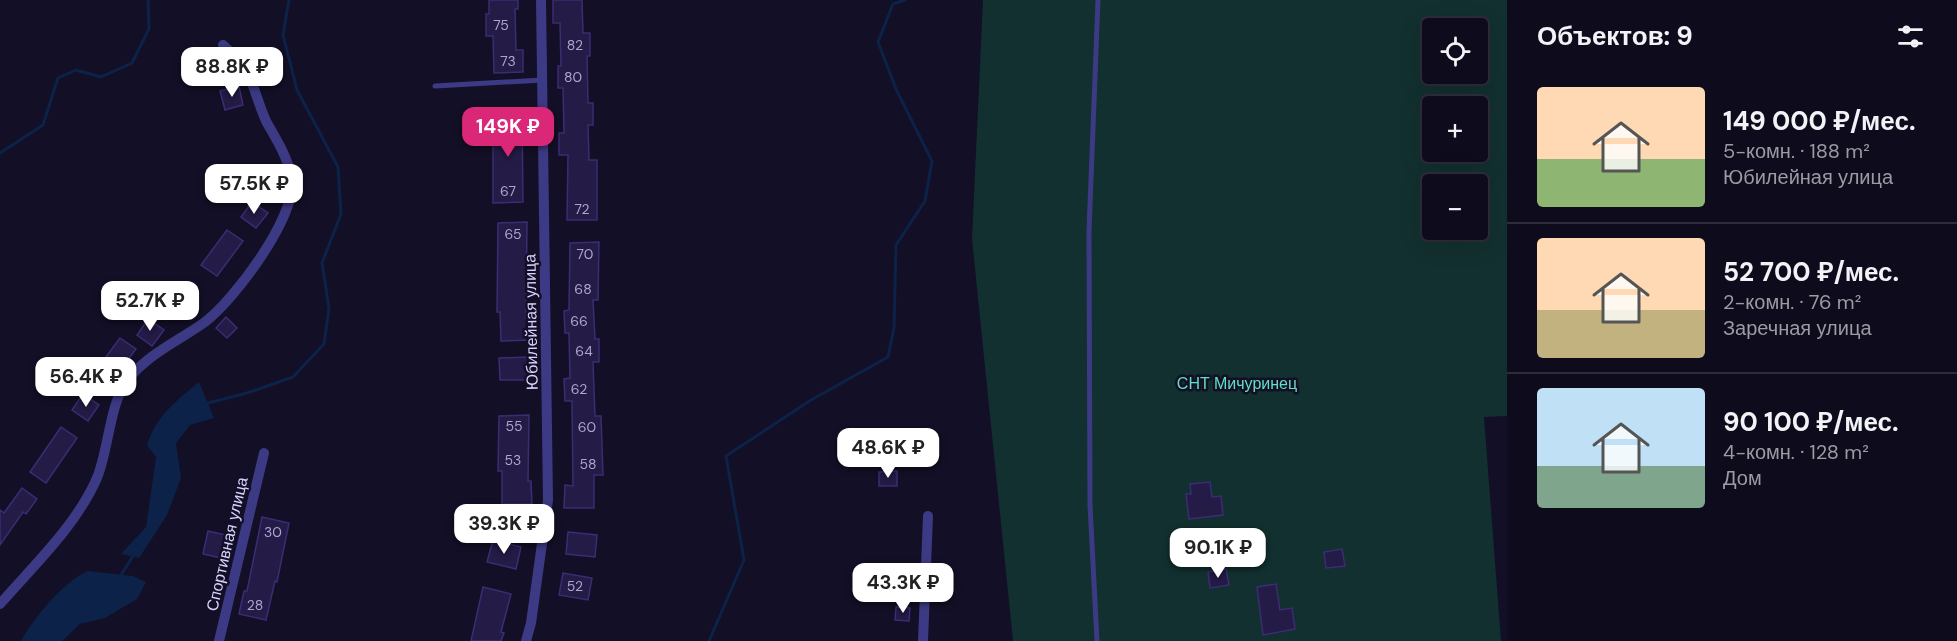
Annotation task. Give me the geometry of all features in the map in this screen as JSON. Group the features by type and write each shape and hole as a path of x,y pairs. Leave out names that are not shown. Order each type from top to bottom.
{"street":[{"name":"Юбилейная улица","path":"526,641 531,623 548,500 541,0"},
{"path":"0,604 54,542 85,501 98,476 114,415 125,384 148,357 207,321 250,273 273,239 284,216 292,181 286,161 258,106 241,62 223,45"},
{"name":"Спортивная улица","path":"219,641 264,453"},
{"path":"923,641 928,516"}],"lane":[{"path":"1097,641 1090,505 1089,231 1098,0"},
{"path":"435,86 543,80"}],"green space":[{"name":"СНТ Мичуринец","path":"983,0 1507,0 1507,416 1484,417 1501,641 1013,641 972,239"}],"water":[{"path":"199,382 214,418 190,425 176,443 181,478 167,515 139,558 121,554 146,527 156,457 147,445 151,435 161,417"},
{"path":"87,571 133,576 146,582 137,599 105,618 80,624 62,641 21,641 50,601 68,584"}],"building":[{"path":"489,0 518,0 518,9 515,9 516,50 523,50 523,72 494,73 493,36 486,36 486,14 489,14"},
{"path":"553,0 582,0 583,33 590,33 590,56 587,56 588,103 593,103 593,125 588,125 589,160 597,160 597,220 567,220 568,155 559,155 559,133 564,133 563,88 558,88 558,66 561,66 560,23 553,23"},
{"path":"239,86 243,105 225,110 220,91"},
{"path":"493,113 522,113 523,202 493,203"},
{"path":"252,202 268,213 256,228 241,217"},
{"path":"527,222 526,318 530,318 530,340 501,341 500,312 497,312 498,223"},
{"path":"227,230 243,241 217,276 201,265"},
{"path":"599,242 598,300 593,300 595,339 599,339 599,362 593,362 595,416 601,416 603,475 594,475 594,508 564,508 565,485 573,486 572,401 565,401 564,379 570,378 569,333 565,333 564,311 569,310 570,243"},
{"path":"182,284 197,295 186,310 170,300"},
{"path":"226,317 237,328 227,338 216,328"},
{"path":"148,319 164,330 152,346 137,335"},
{"path":"120,338 136,349 106,389 91,377"},
{"path":"528,357 529,380 500,380 499,358"},
{"path":"83,394 99,405 88,421 72,410"},
{"path":"529,415 528,481 531,481 532,504 502,504 502,471 498,471 499,416"},
{"path":"61,427 77,438 46,483 30,472"},
{"path":"897,471 897,486 879,486 879,472"},
{"path":"1210,482 1212,497 1221,496 1223,515 1189,519 1186,494 1191,494 1190,484"},
{"path":"22,488 37,499 26,514 23,512 0,545 0,510 4,513"},
{"path":"262,517 289,523 277,582 275,581 266,620 239,614 244,591 247,591"},
{"path":"208,531 235,537 230,560 203,554"},
{"path":"568,532 597,535 595,557 566,554"},
{"path":"493,540 521,547 516,569 487,562"},
{"path":"1342,549 1345,566 1326,568 1324,552"},
{"path":"1226,569 1229,585 1210,588 1208,572"},
{"path":"563,573 592,578 588,600 559,595"},
{"path":"905,576 906,591 883,592 882,577"},
{"path":"1276,584 1280,610 1292,608 1295,629 1263,635 1257,587"},
{"path":"483,587 511,594 501,632 504,633 501,641 471,641"},
{"path":"896,607 910,608 909,621 895,620"}],"waterway":[{"path":"0,153 43,125 58,78 76,70 101,77 132,63 149,29 148,0"},
{"path":"204,404 247,393 293,377 324,344 329,308 322,263 341,214 338,167 297,90 283,35 289,0"},
{"path":"709,641 744,560 726,456 811,400 888,357 894,328 896,245 925,201 932,161 896,89 878,42 893,4 905,0"},
{"path":"121,575 135,553"}]}
